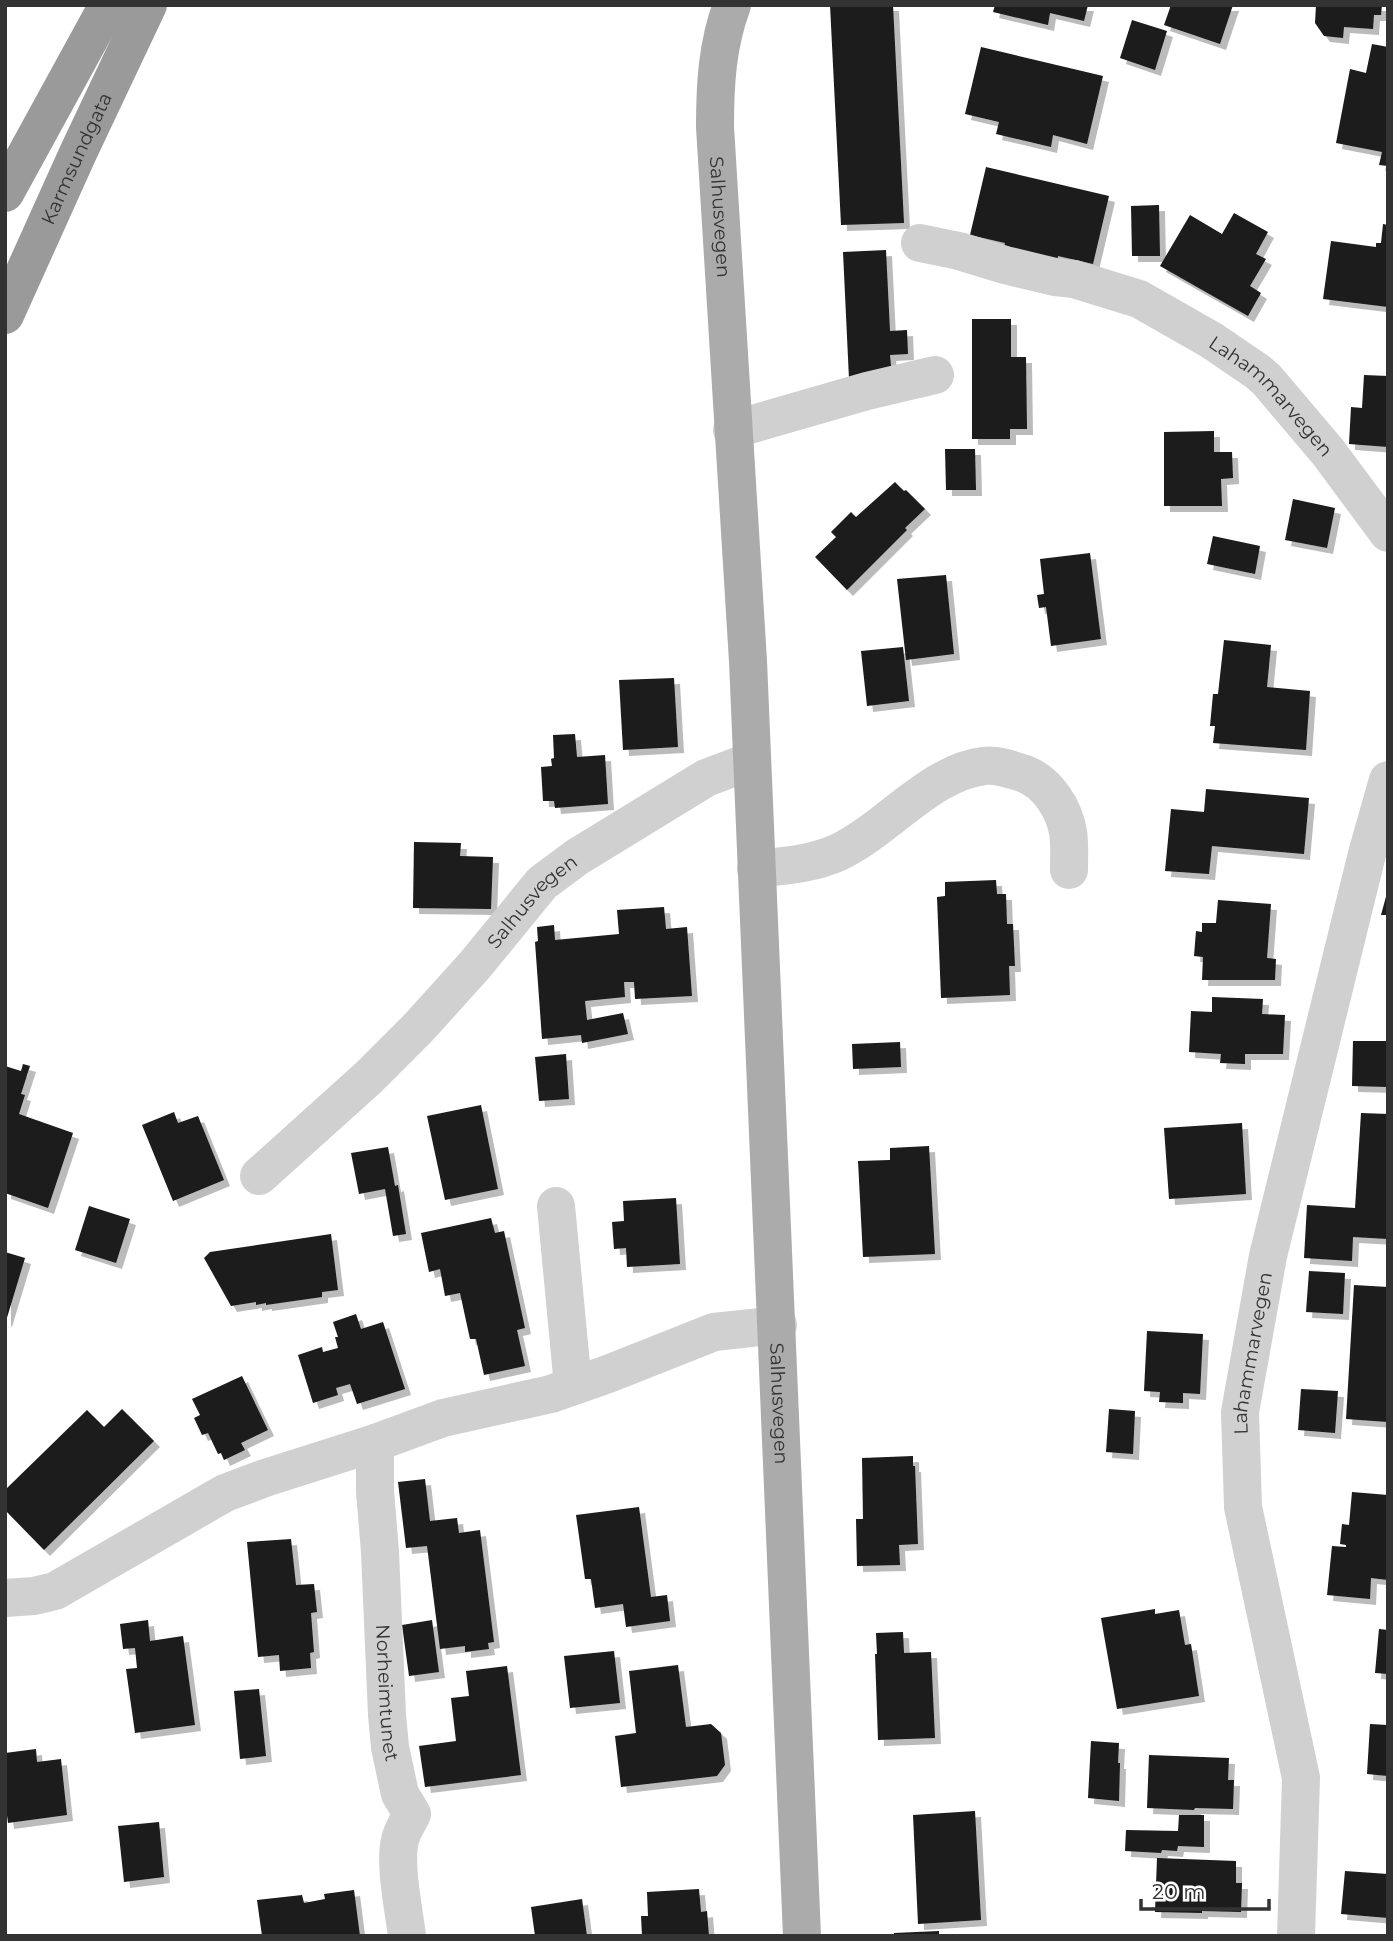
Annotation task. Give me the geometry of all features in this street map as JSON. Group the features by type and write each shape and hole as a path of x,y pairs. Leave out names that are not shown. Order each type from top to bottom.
{"highway":[{"path":"5,193 108,5"},
{"name":"Karmsundgata","path":"5,315 148,5"}],"main road":[{"name":"Salhusvegen","path":"732,5 725,22 719,53 715,87 715,127 748,661 802,1936"}],"street":[{"name":"Lahammarvegen","path":"920,243 1124,293 1210,340 1267,380 1328,452 1388,534"},
{"path":"732,430 935,374"},
{"name":"Salhusvegen","path":"259,1176 368,1078 419,1027 475,965 542,883 577,857 706,778 751,761"},
{"path":"756,869 811,862 839,852 863,838 936,785 958,772 986,765 1030,776 1055,799 1068,832 1069,870"},
{"name":"Lahammarvegen","path":"1296,1936 1301,1778 1243,1507 1240,1412 1268,1256 1367,854 1388,780"},
{"path":"556,1206 573,1386"},
{"path":"5,1598 55,1591 225,1493 265,1478 443,1418 551,1394 714,1332 778,1325"},
{"name":"Norheimtunet","path":"375,1443 375,1491 390,1747 400,1794 412,1814 400,1838 399,1851 407,1936"}],"building":[{"path":"830,5 893,5 904,223 841,225"},
{"path":"995,5 1088,5 1084,21 1050,13 1048,25 993,12"},
{"path":"1171,5 1233,5 1220,44 1164,25"},
{"path":"1316,5 1382,5 1381,15 1374,15 1373,29 1344,27 1343,38 1324,36 1315,23"},
{"path":"1132,20 1167,31 1155,70 1120,58"},
{"path":"1372,44 1388,47 1388,166 1379,165 1382,152 1336,143 1350,69 1366,73"},
{"path":"981,47 1103,76 1087,144 1053,135 1051,147 996,134 999,122 965,114"},
{"path":"986,167 1109,196 1093,264 1058,256 1056,268 1002,255 1005,243 970,235"},
{"path":"1159,205 1160,256 1132,256 1131,206"},
{"path":"1234,213 1268,232 1256,254 1266,259 1250,286 1261,293 1248,316 1160,266 1190,215 1222,234"},
{"path":"1383,224 1388,225 1388,307 1323,299 1331,241 1376,247 1376,243 1381,243"},
{"path":"886,250 890,331 907,330 908,354 890,355 892,377 849,379 843,252"},
{"path":"972,319 1011,319 1011,357 1026,357 1027,429 1010,429 1010,439 972,439"},
{"path":"1364,375 1388,376 1388,447 1349,444 1351,407 1362,408"},
{"path":"1214,431 1214,452 1232,452 1233,478 1221,479 1222,506 1164,506 1164,432"},
{"path":"945,449 975,449 976,490 946,490"},
{"path":"895,482 925,509 847,590 815,557 836,537 831,532 851,512 856,517"},
{"path":"1293,499 1335,508 1327,548 1285,540"},
{"path":"1213,536 1260,546 1255,574 1207,564"},
{"path":"1090,553 1101,639 1051,646 1046,607 1039,608 1037,595 1044,594 1040,559"},
{"path":"946,575 954,654 906,660 897,579"},
{"path":"1224,640 1271,645 1267,687 1310,691 1306,750 1213,743 1215,726 1210,726 1213,694 1218,694"},
{"path":"903,647 909,701 867,706 861,651"},
{"path":"674,678 678,747 623,750 619,680"},
{"path":"575,734 577,757 605,755 608,804 555,808 554,801 543,801 541,767 552,766 553,735"},
{"path":"1206,789 1309,798 1304,854 1212,846 1209,874 1165,871 1171,809 1204,812"},
{"path":"414,842 461,843 460,856 493,857 491,909 413,908"},
{"path":"996,880 997,894 1006,894 1007,924 1013,924 1015,966 1009,966 1010,995 941,998 937,897 945,896 945,882"},
{"path":"1387,893 1388,915 1381,915"},
{"path":"1218,900 1271,904 1267,958 1276,959 1275,980 1202,980 1203,957 1194,956 1196,931 1202,932 1202,923 1216,923"},
{"path":"664,907 666,929 687,927 692,996 635,999 634,982 624,982 625,997 585,1001 587,1020 623,1013 628,1034 582,1043 581,1035 542,1039 535,942 538,941 537,927 554,925 555,940 619,934 617,910"},
{"path":"1212,997 1263,999 1262,1014 1285,1015 1283,1054 1245,1054 1245,1064 1220,1063 1221,1054 1189,1052 1191,1011 1212,1012"},
{"path":"1353,1041 1388,1041 1388,1087 1352,1086"},
{"path":"900,1042 901,1067 853,1069 852,1044"},
{"path":"566,1054 569,1099 539,1101 535,1057"},
{"path":"23,1064 30,1066 21,1094 25,1095 19,1114 73,1133 48,1208 5,1193 5,1066 21,1071"},
{"path":"481,1105 498,1189 445,1200 427,1116"},
{"path":"174,1112 178,1123 198,1116 224,1180 173,1201 142,1125"},
{"path":"1361,1113 1388,1114 1388,1239 1353,1237 1352,1261 1304,1258 1307,1205 1355,1208"},
{"path":"1242,1123 1246,1194 1169,1199 1164,1128"},
{"path":"929,1146 935,1254 863,1257 858,1161 890,1160 890,1148"},
{"path":"388,1147 406,1234 393,1236 385,1189 359,1194 351,1153"},
{"path":"676,1198 680,1264 627,1267 626,1248 614,1249 612,1222 624,1221 623,1201"},
{"path":"89,1206 130,1219 116,1263 75,1250"},
{"path":"491,1218 495,1233 504,1231 525,1328 517,1330 525,1366 484,1375 476,1339 470,1339 460,1293 445,1296 440,1269 429,1272 421,1233"},
{"path":"331,1234 338,1290 322,1292 322,1297 266,1305 256,1305 256,1302 231,1306 204,1258 210,1252"},
{"path":"5,1252 25,1258 6,1321 5,1320"},
{"path":"1309,1271 1345,1273 1343,1314 1306,1312"},
{"path":"1354,1285 1388,1287 1388,1422 1346,1419"},
{"path":"356,1314 361,1329 383,1322 405,1389 357,1404 350,1384 336,1388 338,1395 313,1403 298,1355 322,1347 323,1352 338,1348 333,1322"},
{"path":"1147,1331 1203,1334 1200,1394 1183,1393 1183,1403 1159,1402 1160,1392 1144,1391"},
{"path":"242,1376 268,1430 241,1443 245,1450 224,1460 221,1453 218,1454 208,1433 202,1435 194,1418 200,1415 192,1399"},
{"path":"1301,1389 1338,1391 1335,1433 1298,1430"},
{"path":"122,1409 154,1441 44,1550 5,1510 5,1490 87,1410 104,1427"},
{"path":"1109,1409 1135,1411 1133,1454 1106,1452"},
{"path":"913,1456 918,1544 899,1545 900,1565 857,1566 856,1519 863,1519 862,1458"},
{"path":"425,1479 430,1521 457,1518 459,1533 480,1530 494,1642 488,1643 489,1649 465,1652 465,1646 440,1649 427,1546 406,1548 398,1482"},
{"path":"1352,1492 1388,1495 1388,1580 1371,1578 1370,1599 1327,1595 1332,1546 1346,1547 1340,1544 1342,1524 1349,1525"},
{"path":"639,1507 651,1597 667,1595 670,1621 626,1627 623,1604 595,1608 591,1579 585,1579 576,1515"},
{"path":"291,1539 296,1585 314,1584 317,1612 311,1613 314,1652 310,1653 311,1668 280,1671 279,1655 258,1657 247,1542"},
{"path":"1155,1609 1155,1614 1179,1610 1185,1645 1191,1644 1199,1696 1117,1709 1101,1618"},
{"path":"148,1620 150,1641 183,1636 195,1725 135,1733 126,1669 137,1668 135,1648 123,1649 120,1624"},
{"path":"432,1620 439,1672 409,1676 402,1625"},
{"path":"1379,1629 1388,1630 1388,1674 1375,1673"},
{"path":"903,1632 904,1653 931,1652 935,1738 878,1740 876,1633"},
{"path":"614,1651 620,1703 570,1708 564,1656"},
{"path":"678,1665 686,1727 711,1724 721,1733 725,1765 717,1776 621,1787 615,1736 636,1733 629,1671"},
{"path":"507,1666 521,1775 425,1787 419,1746 456,1741 451,1698 469,1696 466,1671"},
{"path":"259,1689 266,1756 240,1759 234,1691"},
{"path":"1370,1724 1388,1725 1388,1776 1367,1774"},
{"path":"1091,1741 1119,1743 1119,1801 1088,1798"},
{"path":"36,1749 37,1762 61,1759 67,1815 8,1823 5,1753"},
{"path":"1149,1755 1229,1758 1228,1780 1234,1780 1233,1809 1147,1808"},
{"path":"975,1811 981,1920 918,1924 913,1815"},
{"path":"1179,1815 1204,1815 1204,1847 1178,1846 1177,1851 1162,1850 1161,1853 1125,1851 1126,1830 1178,1831"},
{"path":"159,1822 164,1877 124,1882 118,1826"},
{"path":"1157,1858 1236,1861 1236,1883 1242,1883 1241,1912 1155,1912"},
{"path":"1345,1871 1388,1874 1388,1918 1341,1914"},
{"path":"699,1889 701,1912 707,1911 709,1936 642,1936 641,1916 648,1916 647,1892"},
{"path":"354,1890 360,1936 262,1936 257,1900 302,1895 304,1903 325,1899 324,1894"},
{"path":"582,1899 587,1936 535,1936 531,1907"},
{"path":"939,1931 939,1936 894,1936 894,1933"}]}
